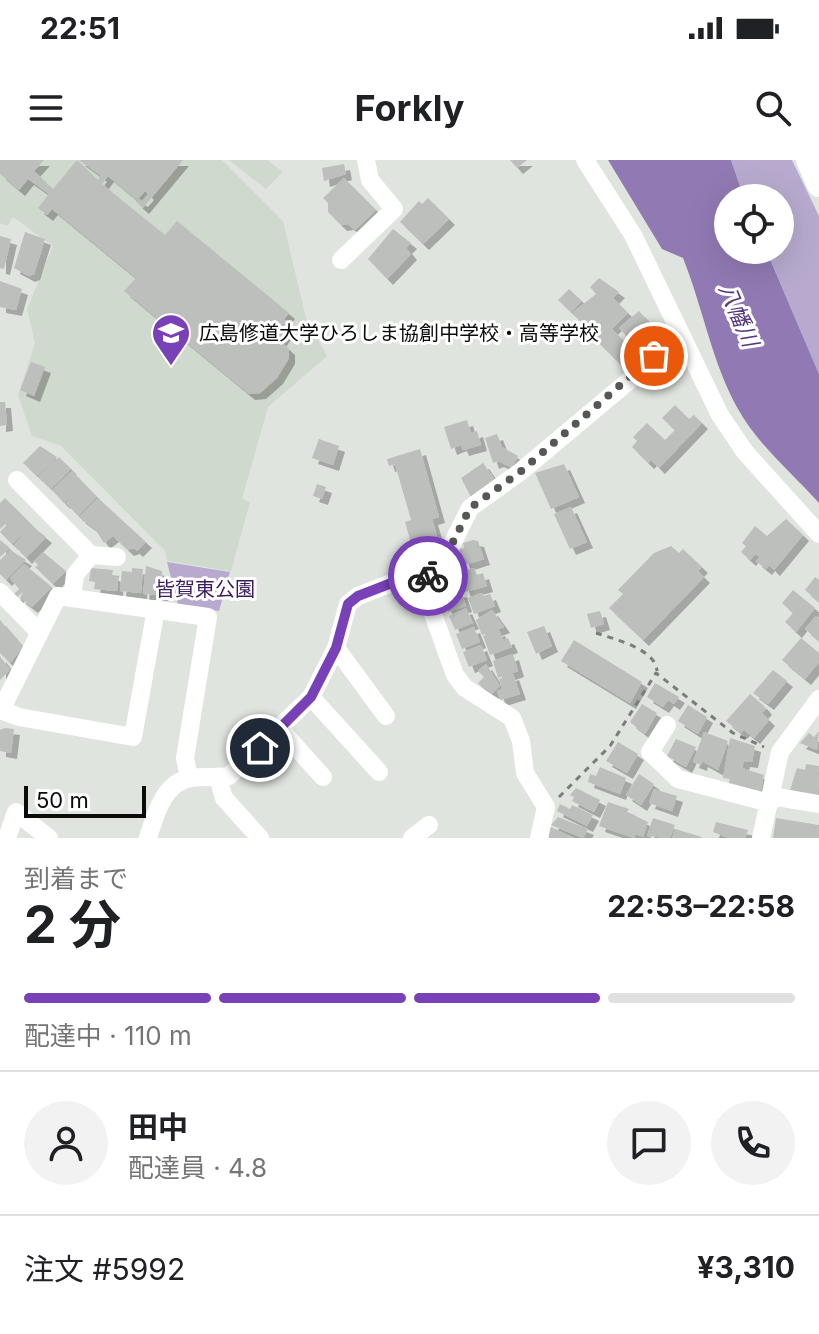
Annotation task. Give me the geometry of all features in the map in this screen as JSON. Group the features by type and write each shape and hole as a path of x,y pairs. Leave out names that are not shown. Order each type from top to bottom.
{"street":[{"path":"341,260 394,209 370,180 366,160"},
{"path":"585,160 633,235 720,415 745,452 819,534"},
{"path":"808,160 819,185"},
{"path":"148,838 162,798 189,778 229,776 311,697 336,648 343,612 358,596 389,584 431,575 444,560 470,508 520,472 637,374 678,330"},
{"path":"17,480 91,555 117,557"},
{"path":"72,598 75,575 91,555"},
{"path":"420,578 426,602 455,675 465,688 512,718 521,741 525,773 546,807 539,838"},
{"path":"0,592 39,632"},
{"path":"156,609 133,737 19,717 0,710 58,596 156,609 208,617 185,758 189,778"},
{"path":"336,648 386,716"},
{"path":"311,697 379,772"},
{"path":"761,838 785,740 819,699"},
{"path":"667,725 650,752 678,779 770,800 819,804"},
{"path":"280,729 323,777"},
{"path":"218,778 224,798 260,838"},
{"path":"7,838 18,805 49,838"},
{"path":"412,838 429,825"}],"path":[{"path":"596,633 642,652 658,667 656,673"}],"shaded area":[{"name":"広島修道大学ひろしま協創中学校・高等学校","path":"0,160 222,160 283,221 306,318 327,356 268,407 242,499 250,502 231,571 167,561 165,551 61,446 32,436 18,395 35,343 27,309 53,246 13,217 7,226 0,223"},
{"path":"229,160 267,160 283,172 266,189"}],"green space":[{"path":"731,160 792,160 819,216 819,374 772,264 794,264 794,184 739,184"},
{"name":"皆賀東公園","path":"167,562 230,572 219,611 178,605"}],"water":[{"name":"八幡川","path":"608,160 731,160 739,184 714,184 714,264 772,264 819,374 819,503 765,447 746,422 721,373 683,258 662,249"}],"building":[{"path":"0,160 44,160 34,171 53,189 77,160 98,180 101,176 79,160 183,160 143,208 136,202 139,199 142,201 148,194 145,191 137,200 108,176 102,184 165,235 177,221 289,313 284,319 291,325 280,341 289,349 289,358 277,378 260,393 249,394 124,291 136,278 52,209 47,215 38,208 49,194 28,179 19,190 0,174"},
{"path":"510,160 527,160 517,168"},
{"path":"344,164 346,174 324,181 322,168"},
{"path":"344,178 376,210 355,230 348,224 341,225 328,212 328,203 323,198"},
{"path":"428,198 449,219 423,244 400,222 419,201 422,204"},
{"path":"393,229 411,243 406,248 411,254 387,279 368,259"},
{"path":"25,232 45,239 34,274 29,276 14,268"},
{"path":"0,236 11,239 4,269 0,268"},
{"path":"599,278 619,292 613,298 628,313 612,329 637,355 624,368 591,335 600,326 593,320 586,327 572,313 596,294 590,287"},
{"path":"0,281 22,289 16,310 0,307"},
{"path":"569,289 582,301 571,312 558,300"},
{"path":"639,311 659,332 640,350 619,328"},
{"path":"31,362 45,367 34,396 20,390"},
{"path":"0,402 5,402 7,425 0,426"},
{"path":"675,405 689,419 694,415 702,423 659,468 651,460 648,463 632,447 637,441 633,437 647,423 665,440 675,430 662,418"},
{"path":"467,420 471,433 477,431 481,445 463,450 461,445 451,449 444,427"},
{"path":"497,434 502,447 518,456 512,468 498,461 493,463 485,438"},
{"path":"319,439 339,446 333,465 312,458"},
{"path":"40,446 57,457 37,476 23,463"},
{"path":"420,449 439,517 432,519 437,536 422,540 424,547 413,550 405,522 411,520 395,464 389,466 387,459"},
{"path":"59,457 71,469 51,489 38,477"},
{"path":"483,463 495,480 471,497 461,478"},
{"path":"564,464 579,497 551,509 535,473"},
{"path":"72,471 97,497 78,516 66,503 77,491 64,503 52,490"},
{"path":"317,484 326,487 322,499 313,496"},
{"path":"5,498 32,525 12,544 0,532 15,516 0,529 0,503"},
{"path":"98,498 146,542 137,551 134,548 128,550 113,536 104,543 95,529 79,517"},
{"path":"571,507 587,542 570,549 554,514"},
{"path":"786,519 803,535 774,570 769,565 766,569 756,561 760,557 755,554 750,560 741,552 746,546 742,543 755,526 767,536"},
{"path":"32,526 46,537 26,558 14,545"},
{"path":"0,540 10,548 0,557"},
{"path":"478,541 484,559 465,565 459,549 464,548 463,543"},
{"path":"671,546 679,553 683,549 702,567 698,571 704,577 643,640 609,608 623,594 618,590 654,553"},
{"path":"10,550 26,560 6,580 0,574 0,560"},
{"path":"43,552 66,571 53,584 35,567 38,565 34,561"},
{"path":"24,564 52,587 32,607 20,598 23,592 17,597 14,594 19,589 10,578"},
{"path":"146,566 162,571 164,595 143,594"},
{"path":"91,568 113,570 112,575 118,576 117,591 94,589 95,582 89,581"},
{"path":"132,568 143,569 141,593 120,591 122,571 132,572"},
{"path":"474,568 477,575 483,573 487,586 465,592 459,572"},
{"path":"815,577 819,580 819,602 805,590"},
{"path":"793,590 815,608 796,632 785,622 793,613 782,603"},
{"path":"461,591 466,606 448,612 442,597"},
{"path":"482,593 484,596 490,594 495,606 474,614 468,598"},
{"path":"466,608 473,623 455,630 449,616"},
{"path":"492,610 504,627 482,635 476,620"},
{"path":"600,611 604,624 591,628 587,614"},
{"path":"816,616 819,619 819,641 805,629"},
{"path":"0,620 23,647 10,663 0,653"},
{"path":"544,626 552,646 536,654 527,632"},
{"path":"474,627 480,642 462,649 456,634"},
{"path":"499,630 503,640 508,638 512,647 490,655 483,636"},
{"path":"801,638 819,653 819,662 805,679 782,660"},
{"path":"574,640 642,682 630,703 561,661"},
{"path":"481,645 487,660 469,667 463,652"},
{"path":"513,654 518,671 498,678 493,661"},
{"path":"0,656 10,670 0,680"},
{"path":"486,664 500,686 490,695 478,683 484,677 478,671"},
{"path":"773,670 787,681 768,704 753,693"},
{"path":"513,674 520,694 500,700 497,691 502,689 499,679"},
{"path":"655,683 679,697 674,704 668,700 663,707 647,697"},
{"path":"750,694 766,709 762,713 769,720 754,738 744,730 741,733 726,721"},
{"path":"642,704 657,713 645,734 630,722"},
{"path":"688,705 707,717 698,734 678,721"},
{"path":"14,729 11,753 0,751 0,730"},
{"path":"819,731 817,750 800,743 809,733 814,737"},
{"path":"704,732 728,741 718,770 702,761 701,765 693,762"},
{"path":"730,738 755,746 752,762 744,761 742,768 764,775 760,795 729,786 731,779 723,778"},
{"path":"676,739 696,747 686,767 667,756"},
{"path":"618,742 638,754 627,773 606,761"},
{"path":"806,764 819,766 818,795 790,790 797,768 805,770"},
{"path":"600,767 626,778 620,794 588,782 590,774 596,776"},
{"path":"639,774 654,784 641,805 626,795"},
{"path":"576,788 600,800 594,812 572,801 574,797 570,795"},
{"path":"654,789 677,796 672,811 649,803"},
{"path":"608,802 629,809 627,812 648,822 643,837 636,834 634,838 599,826"},
{"path":"560,804 570,809 572,805 593,815 587,826 557,811"},
{"path":"558,817 588,829 583,838 551,825"},
{"path":"653,818 675,825 670,838 647,836"},
{"path":"776,818 819,825 819,838 773,838"},
{"path":"716,822 748,830 745,838 729,838 713,832"},
{"path":"549,826 573,838 549,838"},
{"path":"675,829 702,837 672,838"}],"way so far":[{"path":"428,576 444,560 470,508 520,472 637,374 654,356"}],"place":[{"name":"広島修道大学ひろしま協創中学校・高等学校","path":"171,367"}],"route":[{"path":"260,748 311,697 336,648 343,612 348,604 358,596 389,584 428,576"}]}
